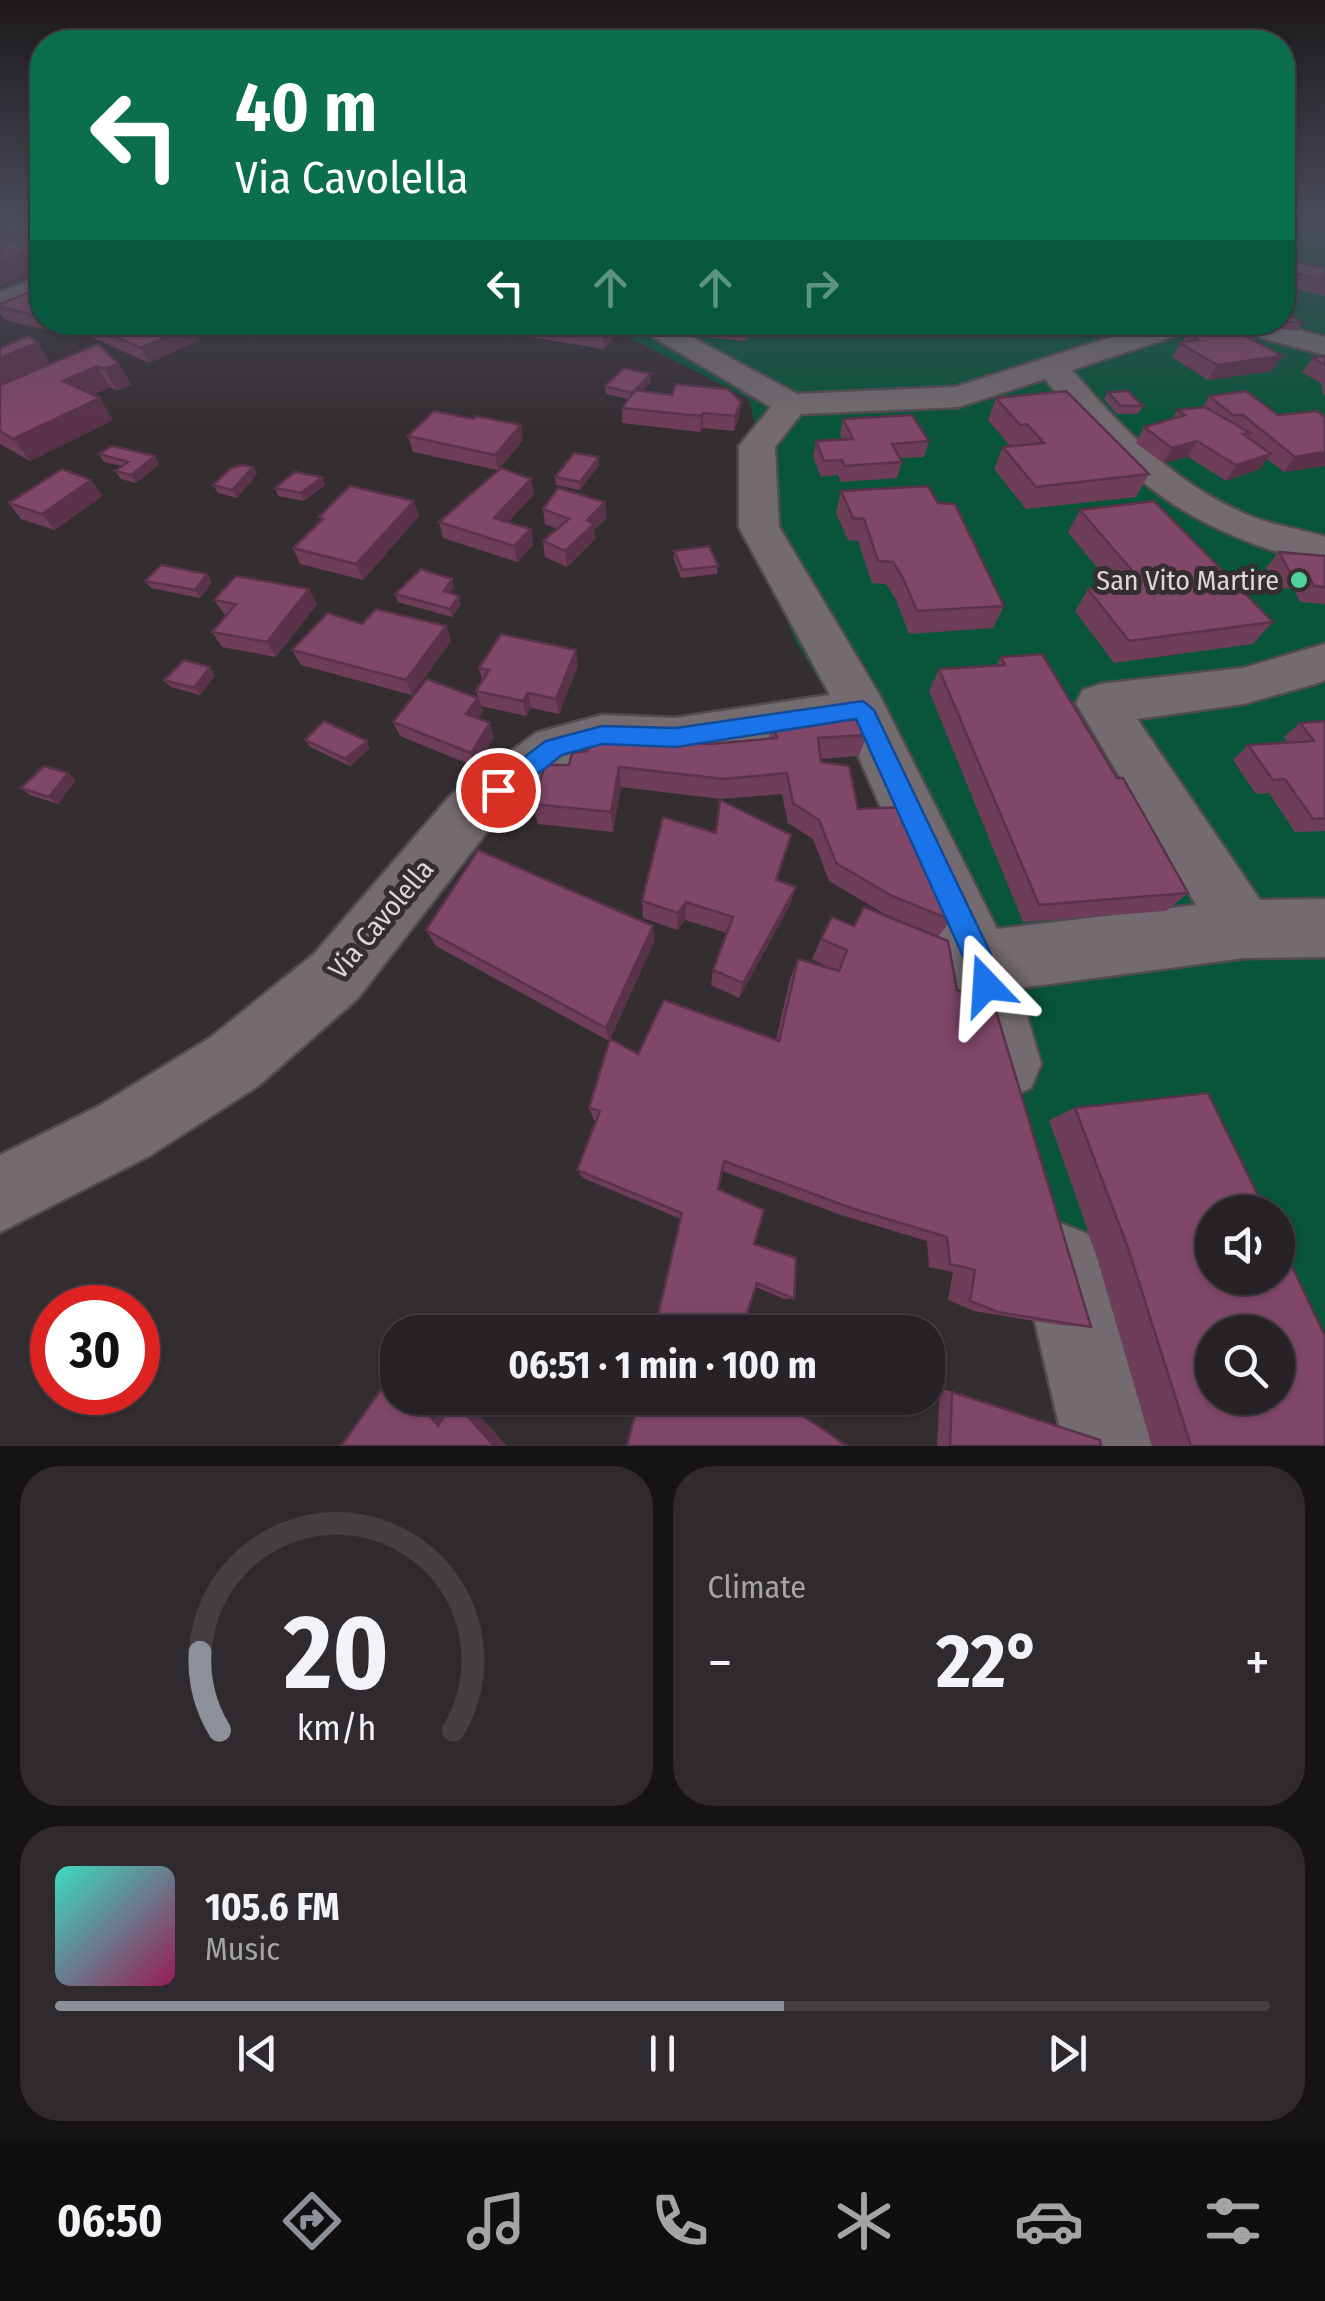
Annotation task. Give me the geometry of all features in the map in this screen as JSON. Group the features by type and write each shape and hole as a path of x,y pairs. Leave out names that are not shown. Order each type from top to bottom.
{"street":[{"path":"0,302 27,290"},
{"path":"665,335 790,404 958,397 1150,335"},
{"path":"1284,335 1325,346"},
{"path":"1052,367 1102,428 1172,489 1236,525 1325,553"},
{"path":"790,404 757,446 759,527 863,710 980,962 1022,1122"},
{"path":"1244,929 1100,704 1173,697 1298,673 1325,662"},
{"name":"Via Cavolella","path":"0,1195 124,1131 234,1062 336,976 470,812 554,748 602,735 676,738 863,710"},
{"path":"980,962 1244,929 1325,928"},
{"path":"1042,1198 1108,1446"}],"green space":[{"path":"1295,290 1325,290 1325,1446 1088,1446 947,948 849,730 794,639 756,540 740,458 755,424 749,399 624,335 1295,335"}],"building":[{"path":"30,292 30,314 0,304"},
{"path":"112,335 170,335 141,348"},
{"path":"1192,335 1244,335 1282,356 1217,365 1180,343 1199,340"},
{"path":"29,336 37,343 0,358 0,348"},
{"path":"98,344 119,364 104,369 97,366 63,381 100,398 13,439 0,431 0,385"},
{"path":"624,368 651,374 632,393 605,386"},
{"path":"676,384 728,389 741,402 735,416 622,408 635,390 672,395"},
{"path":"1066,391 1149,474 1036,487 1003,447 1044,443 1027,424 1020,425 996,398"},
{"path":"1128,391 1143,406 1121,406 1108,392"},
{"path":"1246,391 1278,415 1317,411 1325,417 1325,452 1295,457 1243,415 1233,415 1209,396"},
{"path":"1205,407 1250,433 1243,434 1271,454 1236,465 1197,441 1172,448 1144,427 1185,415 1177,410"},
{"path":"434,411 521,425 495,455 408,436"},
{"path":"912,415 929,441 892,444 902,462 845,466 842,460 824,461 816,441 853,439 843,419"},
{"path":"112,446 155,456 131,475 115,471 128,462 99,454"},
{"path":"574,453 599,457 580,482 555,477"},
{"path":"253,467 232,490 213,485 231,468"},
{"path":"501,468 531,479 494,518 531,529 514,546 439,522"},
{"path":"62,469 91,480 42,514 9,503"},
{"path":"295,472 322,477 301,493 275,488"},
{"path":"350,486 414,501 356,564 293,548 323,519 319,517"},
{"path":"928,486 938,503 955,504 1004,606 917,611 893,562 878,561 864,519 853,518 841,491"},
{"path":"558,488 605,502 587,520 594,524 565,551 543,541 569,519 543,509"},
{"path":"1154,501 1273,622 1129,641 1088,589 1142,582 1080,510"},
{"path":"709,546 718,566 682,570 674,551"},
{"path":"1279,552 1325,556 1325,587 1314,586 1307,573 1290,572"},
{"path":"161,565 207,574 195,590 145,581"},
{"path":"421,569 452,579 444,591 459,596 450,609 395,594"},
{"path":"236,576 309,589 267,642 212,632 236,604 214,600"},
{"path":"376,609 446,626 406,680 292,650 328,613 362,624"},
{"path":"501,634 576,650 556,699 528,693 523,701 476,691 489,670 479,668"},
{"path":"1042,654 1117,778 1123,778 1188,893 1039,905 939,669 1005,665 1001,657"},
{"path":"184,660 210,667 194,688 164,680"},
{"path":"427,679 478,698 466,714 490,723 471,753 393,722"},
{"path":"859,710 867,735 818,738 821,762 849,766 858,809 903,807 951,920 892,896 836,863 819,820 793,803 787,773 723,779 619,767 611,812 533,804 545,765 569,765 572,753 587,751 598,733 710,744 777,738 772,720"},
{"path":"324,721 367,741 345,759 305,740"},
{"path":"1325,721 1325,818 1313,819 1285,779 1273,780 1248,745 1314,741 1300,723"},
{"path":"44,766 68,773 49,797 21,788"},
{"path":"720,800 791,835 776,880 796,887 743,983 713,970 733,917 686,902 678,913 642,901 663,817 716,833"},
{"path":"478,850 653,926 606,1028 426,930"},
{"path":"864,907 948,941 957,990 993,1001 1091,1327 998,1312 970,1301 975,1270 950,1264 947,1237 854,1209 724,1161 718,1189 764,1210 754,1244 796,1258 794,1299 757,1283 747,1315 658,1315 682,1213 577,1170 600,1111 589,1108 610,1039 638,1054 664,1000 779,1041 798,959 839,971 847,950 821,939 832,917 854,926"},
{"path":"1208,1093 1258,1195 1195,1195 1195,1295 1295,1295 1295,1273 1325,1336 1325,1446 1191,1446 1128,1248 1075,1108"},
{"path":"380,1391 380,1415 429,1415 438,1426 445,1415 466,1415 494,1446 341,1446"},
{"path":"952,1392 1100,1440 1101,1446 950,1446"},
{"path":"635,1415 802,1415 847,1446 627,1446"}],"place":[{"name":"San Vito Martire","path":"1299,580"}],"route":[{"path":"498,790 554,748 602,735 676,738 863,710 980,962 986,985"}]}
